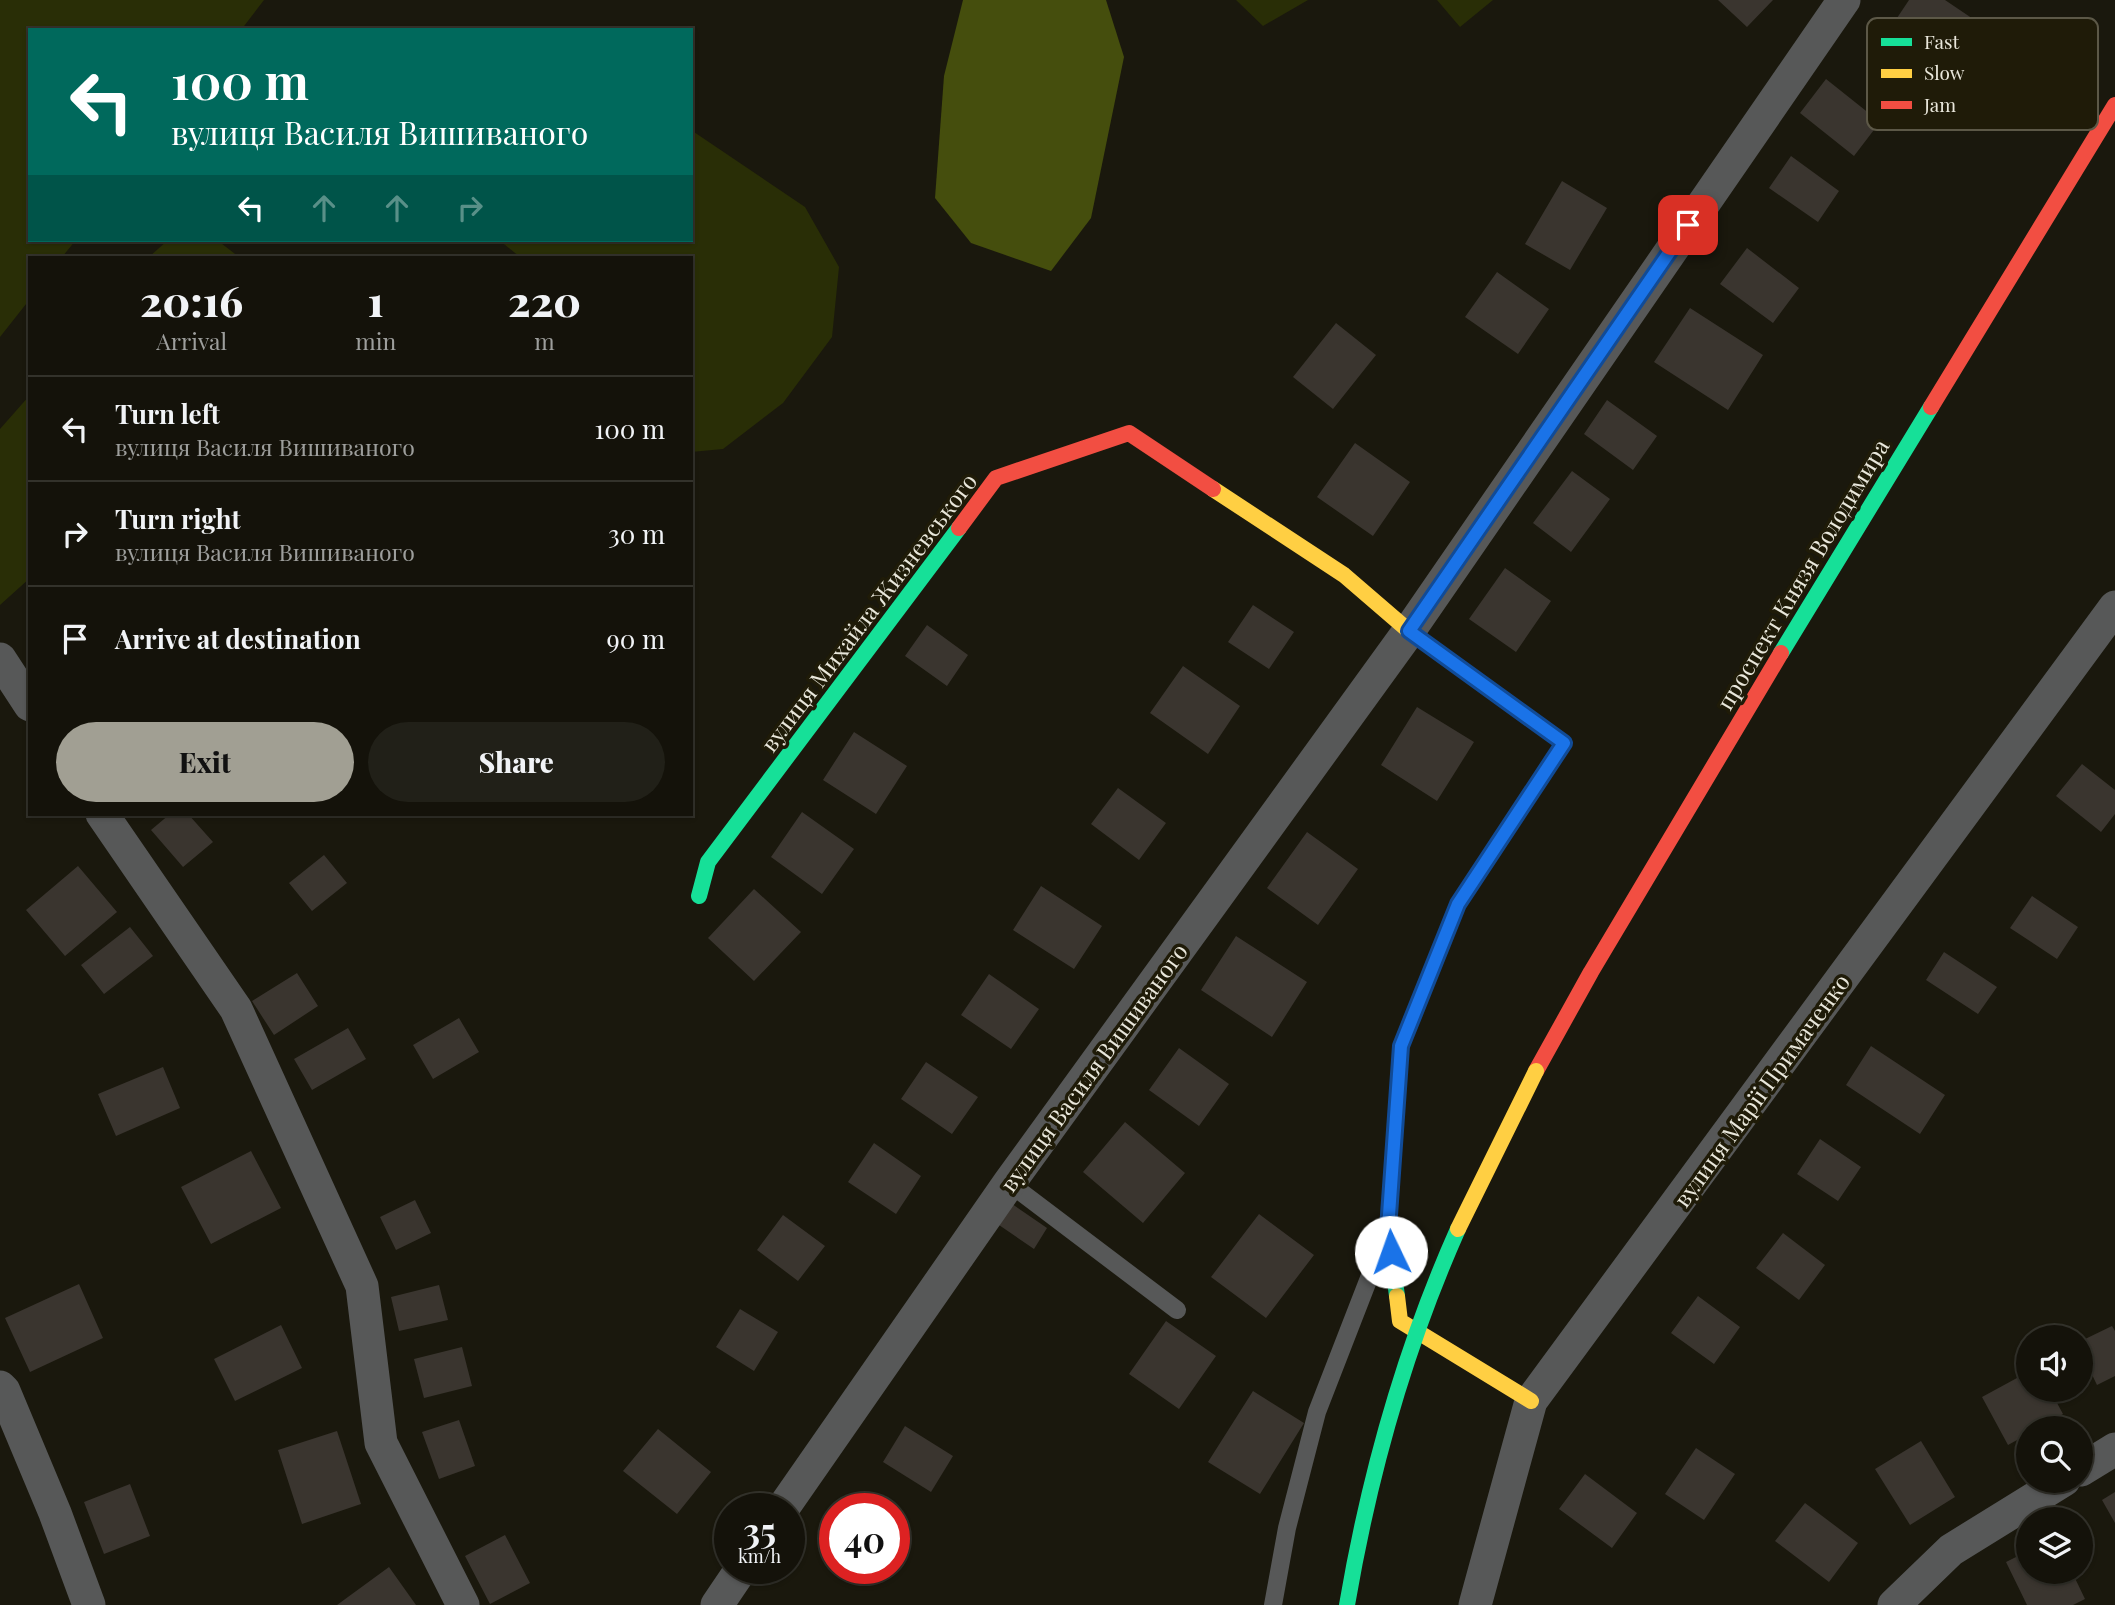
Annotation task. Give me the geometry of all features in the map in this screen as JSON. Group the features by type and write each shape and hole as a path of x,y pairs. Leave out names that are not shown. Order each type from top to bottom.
{"street":[{"name":"вулиця Василя Вишиваного","path":"793,1493 1009,1183 1409,631 1844,0"},
{"name":"проспект Князя Володимира","path":"1347,1605 1356,1553 1393,1409 1435,1286 1483,1175 1536,1071 1719,755 2115,105"},
{"name":"вулиця Михайла Жизневського","path":"699,896 708,862 996,478 1129,433 1344,575 1409,631"},
{"name":"вулиця Марії Примаченко","path":"1475,1605 1531,1401 2115,607"},
{"path":"1409,631 1564,743 1458,904 1401,1046 1388,1229 1400,1321 1531,1401"},
{"path":"0,659 28,702"},
{"path":"103,816 236,1009 362,1286 381,1443 463,1605"},
{"path":"0,1387 55,1513 89,1605"},
{"path":"2093,1463 2115,1449"},
{"path":"1894,1605 1951,1550 2043,1493"},
{"path":"717,1605 731,1584"}],"lane":[{"path":"1009,1183 1177,1310"},
{"path":"1273,1605 1287,1528 1317,1412 1388,1229"}],"green space":[{"path":"0,0 264,0 243,28 28,28 28,242 74,242 63,256 28,256 28,302 0,337"},
{"path":"963,0 1106,0 1124,57 1091,218 1051,271 971,243 935,198 944,76"},
{"path":"1236,0 1308,0 1263,26"},
{"path":"1437,0 1493,0 1460,27"},
{"path":"693,131 805,207 839,267 832,337 783,403 723,449 693,452 693,256 519,256 501,242 693,242"},
{"path":"166,242 220,242 238,256 150,256"},
{"path":"28,397 28,580 0,605 0,429"}],"building":[{"path":"1718,0 1773,0 1747,27"},
{"path":"1909,0 1945,0 1972,18 1897,18"},
{"path":"1826,79 1867,112 1867,130 1874,130 1854,156 1800,113"},
{"path":"1791,156 1839,191 1818,222 1769,188"},
{"path":"1562,181 1607,208 1570,270 1525,244"},
{"path":"1747,248 1799,288 1773,323 1720,284"},
{"path":"1497,272 1549,309 1518,354 1465,317"},
{"path":"1690,308 1763,355 1728,410 1654,362"},
{"path":"1336,323 1376,355 1333,409 1293,377"},
{"path":"1607,400 1657,436 1633,470 1584,434"},
{"path":"1355,443 1410,482 1373,536 1317,497"},
{"path":"1572,471 1610,499 1571,552 1533,523"},
{"path":"1505,568 1551,601 1516,652 1469,619"},
{"path":"1253,605 1294,632 1269,669 1228,642"},
{"path":"927,625 968,655 947,686 905,656"},
{"path":"1183,666 1240,706 1208,754 1150,713"},
{"path":"1417,707 1474,742 1437,801 1381,765"},
{"path":"854,732 907,766 876,814 823,780"},
{"path":"2082,764 2115,790 2115,814 2101,832 2056,796"},
{"path":"1118,788 1166,823 1139,860 1091,824"},
{"path":"802,812 854,849 822,894 771,857"},
{"path":"168,816 190,816 213,842 183,867 151,830"},
{"path":"1307,832 1358,869 1318,925 1267,888"},
{"path":"324,855 347,883 312,911 289,883"},
{"path":"78,866 117,912 65,956 26,910"},
{"path":"1041,886 1102,926 1074,969 1013,930"},
{"path":"754,889 801,932 754,981 708,938"},
{"path":"2032,896 2078,927 2057,959 2010,928"},
{"path":"130,927 153,956 104,994 81,965"},
{"path":"1236,936 1307,982 1272,1037 1201,990"},
{"path":"1944,952 1997,987 1978,1014 1926,980"},
{"path":"297,973 318,1006 274,1035 252,1001"},
{"path":"989,974 1039,1009 1011,1049 961,1015"},
{"path":"459,1018 479,1052 433,1079 413,1045"},
{"path":"348,1028 366,1059 312,1090 294,1059"},
{"path":"1871,1046 1945,1095 1920,1134 1846,1085"},
{"path":"1179,1048 1229,1084 1199,1126 1149,1090"},
{"path":"926,1062 978,1097 952,1134 901,1099"},
{"path":"163,1067 180,1108 116,1136 98,1094"},
{"path":"1125,1122 1185,1173 1143,1223 1083,1172"},
{"path":"1820,1139 1861,1167 1838,1201 1797,1174"},
{"path":"874,1143 921,1176 896,1214 848,1182"},
{"path":"251,1151 281,1208 211,1244 181,1187"},
{"path":"415,1200 431,1233 396,1250 380,1217"},
{"path":"1012,1204 1047,1228 1034,1249 999,1225"},
{"path":"1259,1214 1314,1255 1266,1318 1211,1277"},
{"path":"783,1215 825,1246 798,1281 757,1250"},
{"path":"1783,1233 1825,1265 1799,1300 1756,1268"},
{"path":"79,1284 103,1338 30,1372 5,1318"},
{"path":"439,1285 448,1320 399,1331 391,1297"},
{"path":"1698,1296 1740,1327 1714,1364 1671,1333"},
{"path":"740,1309 778,1332 754,1371 716,1347"},
{"path":"1166,1321 1216,1356 1179,1409 1129,1374"},
{"path":"281,1325 302,1368 235,1401 214,1359"},
{"path":"2112,1326 2115,1331 2115,1376 2097,1385 2093,1377 2093,1335"},
{"path":"462,1347 472,1386 424,1398 414,1359"},
{"path":"2016,1379 2016,1402 2056,1402 2063,1414 2016,1416 2016,1441 2008,1445 1982,1397"},
{"path":"1253,1391 1304,1423 1260,1494 1208,1462"},
{"path":"459,1420 475,1466 439,1479 422,1432"},
{"path":"905,1426 953,1456 931,1492 883,1462"},
{"path":"658,1429 711,1472 677,1514 623,1471"},
{"path":"337,1431 361,1504 302,1524 278,1450"},
{"path":"1921,1441 1955,1497 1910,1525 1875,1469"},
{"path":"1696,1448 1735,1474 1704,1520 1665,1494"},
{"path":"1585,1474 1637,1513 1612,1548 1559,1509"},
{"path":"130,1484 150,1536 104,1554 84,1502"},
{"path":"2115,1492 2115,1523 2102,1500"},
{"path":"1805,1503 1858,1543 1829,1582 1775,1541"},
{"path":"505,1535 530,1583 490,1604 465,1556"},
{"path":"2016,1557 2016,1582 2006,1562"},
{"path":"389,1567 416,1605 337,1605"},
{"path":"2017,1584 2078,1584 2085,1599 2073,1605 2027,1605"}],"traffic: fast":[{"path":"1781,653 1931,407"},
{"path":"699,896 708,862 959,528"},
{"path":"1397,1296 1388,1229 1401,1046 1458,904 1535,787"},
{"path":"1347,1605 1366,1509 1391,1413 1421,1320 1458,1229"}],"traffic: slow":[{"path":"1213,489 1344,575 1409,631 1564,743 1535,787"},
{"path":"1458,1229 1536,1071"},
{"path":"1397,1296 1400,1321 1531,1401"}],"traffic: jam":[{"path":"1931,407 2115,105"},
{"path":"959,528 996,478 1129,433 1213,489"},
{"path":"1536,1071 1591,972 1781,653"}],"route":[{"path":"1391,1252 1388,1229 1401,1046 1458,904 1564,743 1409,631 1688,225"}]}
